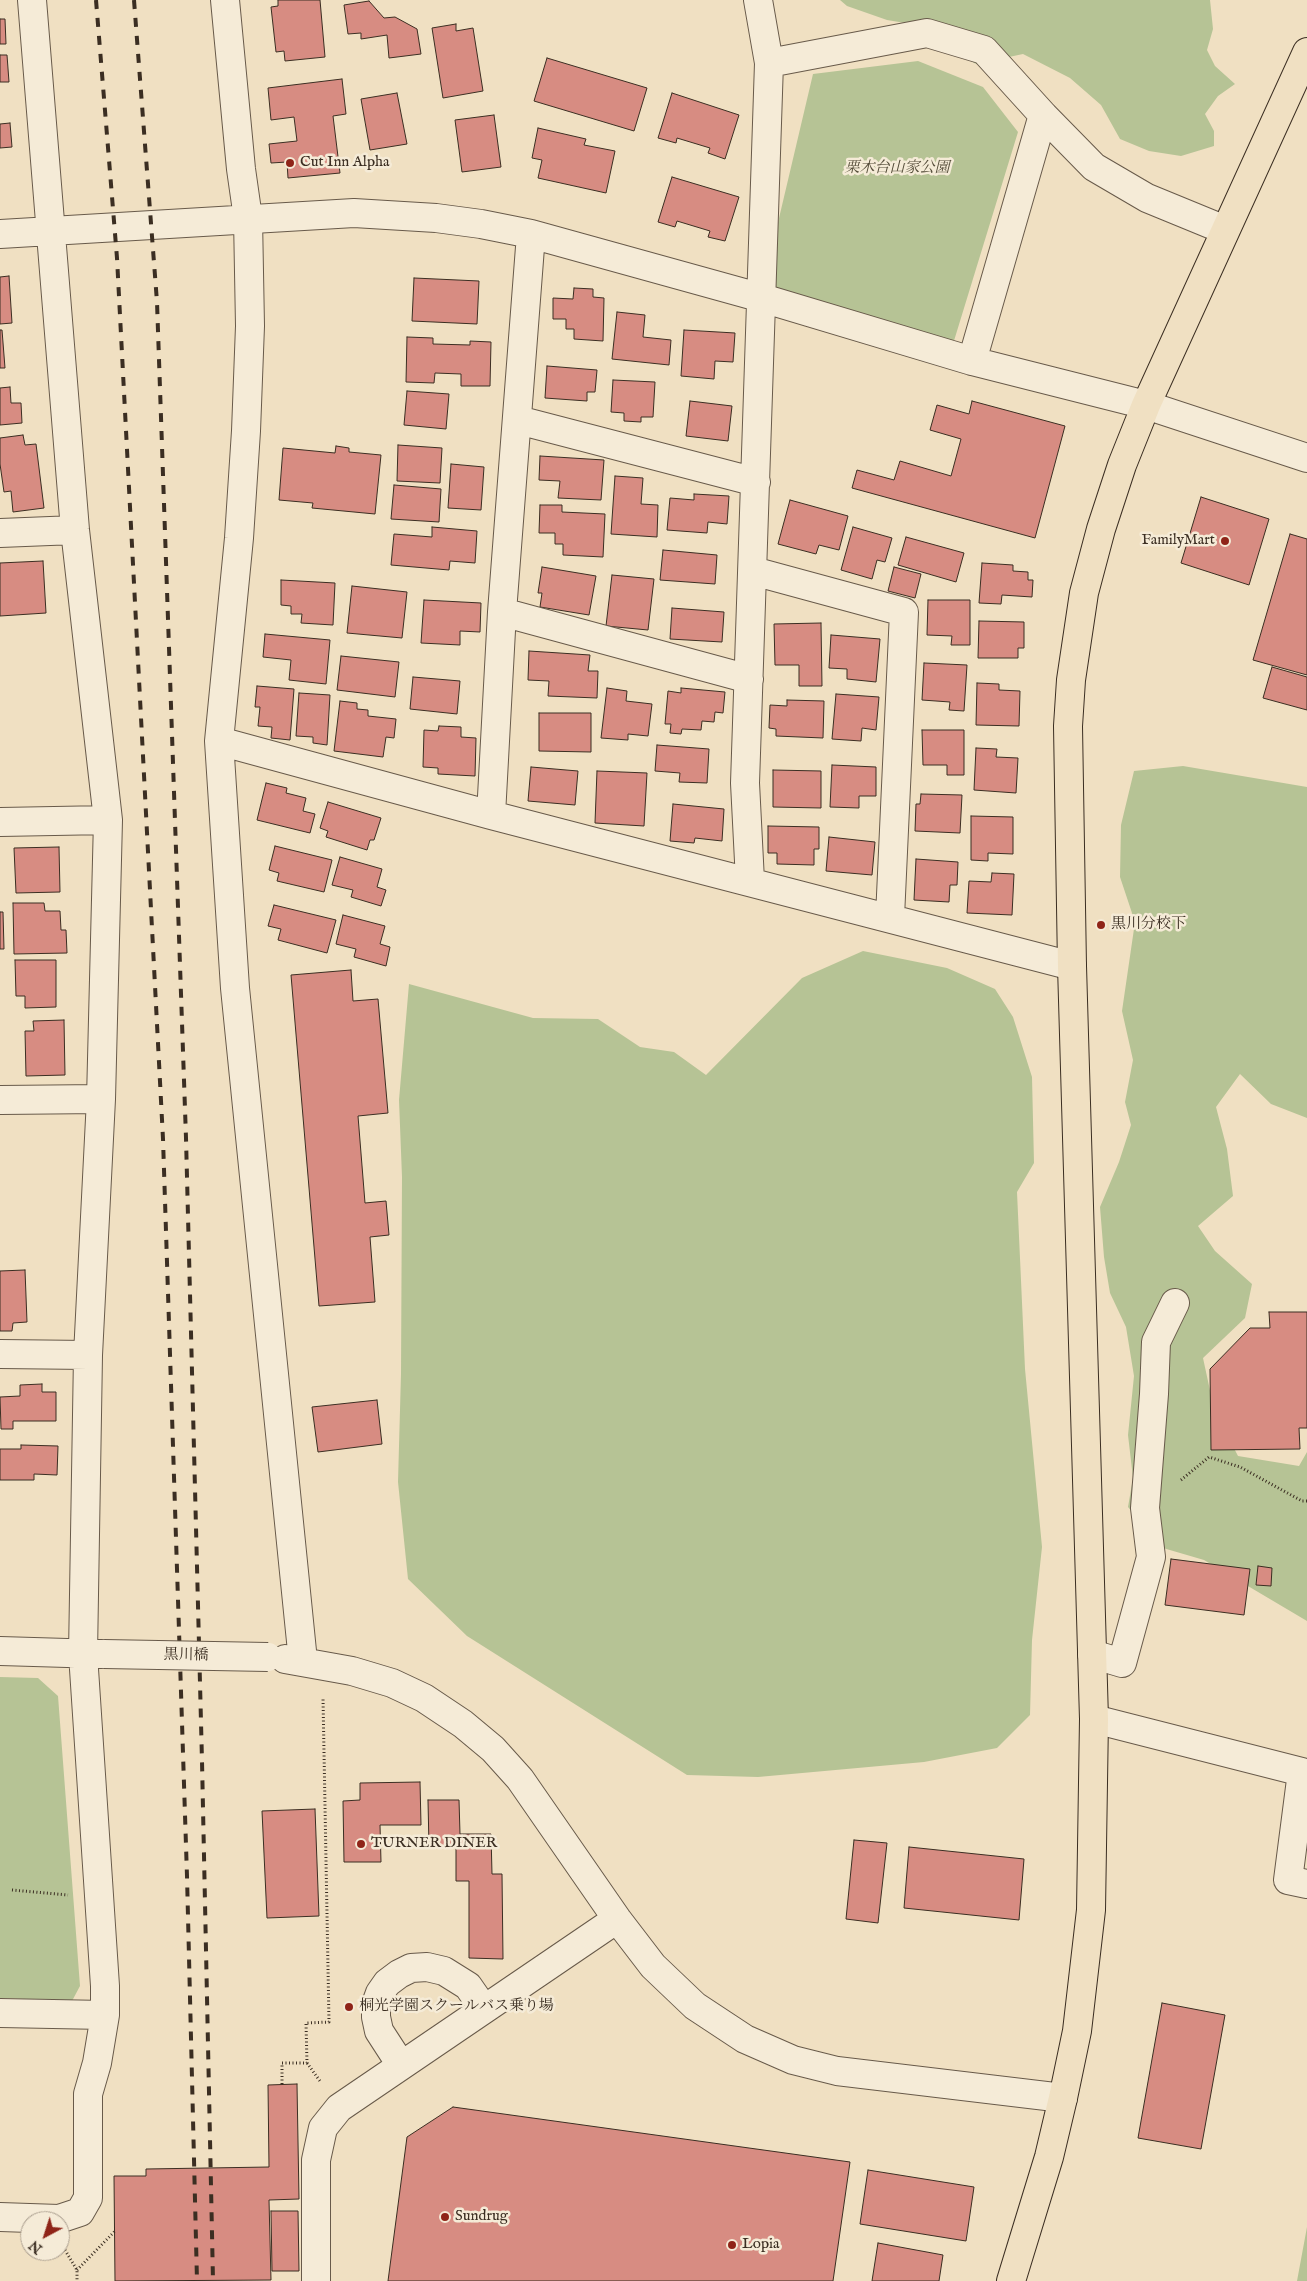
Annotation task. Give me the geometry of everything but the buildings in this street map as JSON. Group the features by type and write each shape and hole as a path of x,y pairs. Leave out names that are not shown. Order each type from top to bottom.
{"main road":[{"path":"1011,2281 1050,2157 1063,2098 1077,2031 1091,1910 1094,1719 1072,966 1068,726 1072,680 1084,593 1101,529 1122,465 1146,405 1307,52"}],"street":[{"path":"0,2218 59,2218 80,2212 88,2198 88,2094 97,2064 105,2015 105,1986 98,1898 88,1355 101,1099 108,820 75,530 32,0"},
{"path":"225,0 241,169 248,218 250,326 239,538 219,741 235,988 303,1661"},
{"path":"750,881 745,783 769,63 758,0"},
{"path":"769,63 928,33 984,50 1043,116 1094,167 1147,198 1226,230"},
{"path":"972,361 1043,116"},
{"path":"0,234 354,213 395,214 445,219 531,234 762,298 972,361 1146,405 1307,458"},
{"path":"491,815 502,612 531,234"},
{"path":"518,420 756,482"},
{"path":"0,533 75,530"},
{"path":"753,570 904,612 890,917"},
{"path":"502,612 749,680"},
{"path":"219,741 491,815 890,917 1072,966"},
{"path":"0,822 108,820"},
{"path":"0,1100 101,1099"},
{"path":"1092,1654 1122,1663 1151,1557 1145,1508 1156,1342 1175,1302"},
{"path":"0,1354 88,1355"},
{"name":"黒川橋","path":"0,1651 268,1658 303,1661 352,1671 392,1683 424,1698 463,1724 493,1749 520,1779 616,1920 653,1966 695,2006 745,2039 792,2060 837,2071 1063,2098"},
{"path":"1094,1719 1302,1772 1288,1880 1307,1884"},
{"path":"316,2281 316,2160 323,2128 339,2108 616,1920"},
{"path":"401,2065 379,2031 376,2017 380,1992 399,1974 411,1968 426,1967 444,1971 468,1986 484,2009"},
{"path":"0,2013 105,2015"}],"path":[{"path":"1209,1457 1240,1467 1302,1501 1307,1501"},
{"path":"323,1688 329,2022 306,2023 307,2063 323,2086"},
{"path":"12,1890 98,1898"},
{"path":"282,2084 282,2062 307,2063"},
{"path":"77,2270 115,2231"},
{"path":"70,2258 77,2270 77,2281"}],"green space":[{"path":"840,0 1210,0 1213,29 1207,50 1215,66 1235,84 1218,96 1205,114 1214,131 1214,146 1181,156 1149,151 1120,139 1101,105 1070,78 1023,54 976,64 948,48 917,25 887,20 847,6"},
{"name":"栗木台山家公園","path":"918,61 983,87 1018,132 953,344 763,286 813,74"},
{"path":"1183,766 1307,787 1307,1118 1271,1104 1240,1074 1216,1107 1227,1149 1233,1196 1198,1226 1215,1251 1252,1284 1245,1318 1203,1358 1214,1409 1238,1456 1299,1466 1307,1452 1307,1621 1204,1560 1163,1548 1128,1507 1133,1478 1128,1435 1134,1376 1126,1327 1110,1293 1104,1257 1100,1207 1119,1162 1131,1125 1125,1102 1133,1060 1122,1011 1135,922 1120,877 1121,825 1134,771"},
{"path":"863,951 947,968 995,989 1013,1017 1032,1077 1034,1163 1017,1192 1025,1369 1042,1547 1032,1640 1030,1715 997,1748 924,1762 758,1777 687,1775 467,1636 408,1579 398,1482 401,1374 402,1177 399,1100 409,984 533,1018 598,1019 640,1047 674,1052 706,1075 802,978"},
{"path":"0,1677 38,1678 58,1696 80,1986 72,2001 0,1998"},
{"path":"1307,2227 1307,2281 1297,2281"}],"railway":[{"path":"96,0 117,258 163,1139 187,1876 197,2281"},
{"path":"134,0 157,302 186,1138 213,2281"}],"place":[{"name":"Cut Inn Alpha","path":"290,163"},
{"name":"FamilyMart","path":"1225,541"},
{"name":"黒川分校下","path":"1101,925"},
{"name":"TURNER DINER","path":"361,1844"},
{"name":"桐光学園スクールバス乗り場","path":"349,2007"},
{"name":"Sundrug","path":"445,2217"},
{"name":"Lopia","path":"732,2245"}]}
